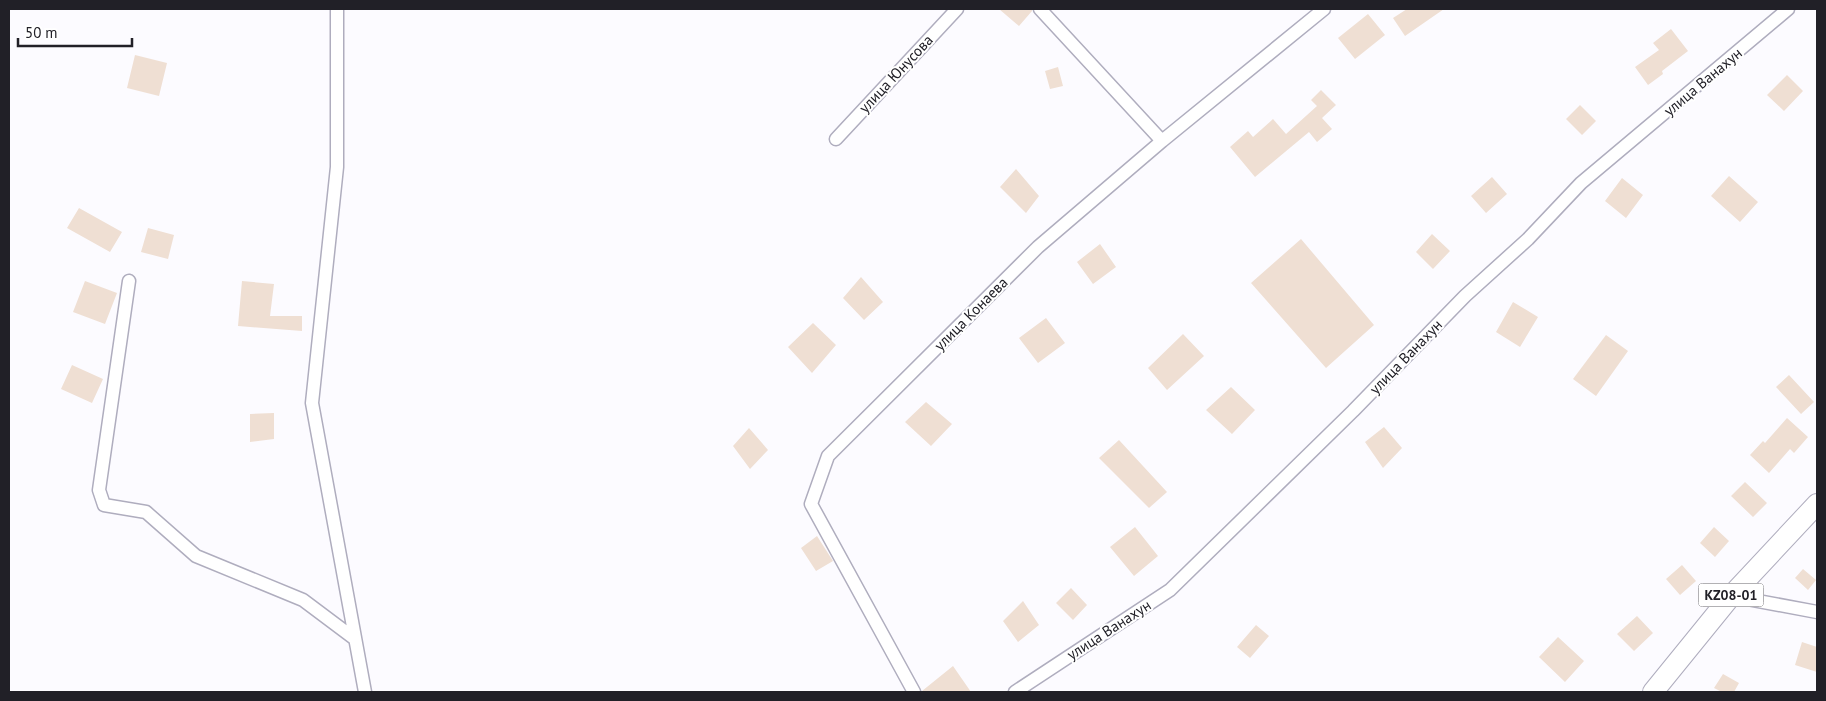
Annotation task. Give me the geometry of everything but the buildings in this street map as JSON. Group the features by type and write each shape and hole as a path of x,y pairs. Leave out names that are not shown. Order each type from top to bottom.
{"main road":[{"name":"KZ08-01","path":"1654,692 1730,596 1817,504"}],"street":[{"path":"337,9 337,167 312,403 365,692"},
{"name":"улица Юнусова","path":"836,139 957,9"},
{"path":"1040,9 1162,141"},
{"name":"улица Конаева","path":"914,692 811,504 828,456 1038,247 1162,141 1324,9"},
{"name":"улица Ванахун","path":"1015,692 1170,590 1353,411 1465,296 1528,238 1581,183 1788,9"},
{"path":"129,281 99,490 104,505 146,512 196,556 303,600 355,639"},
{"path":"1730,596 1817,612"}]}
